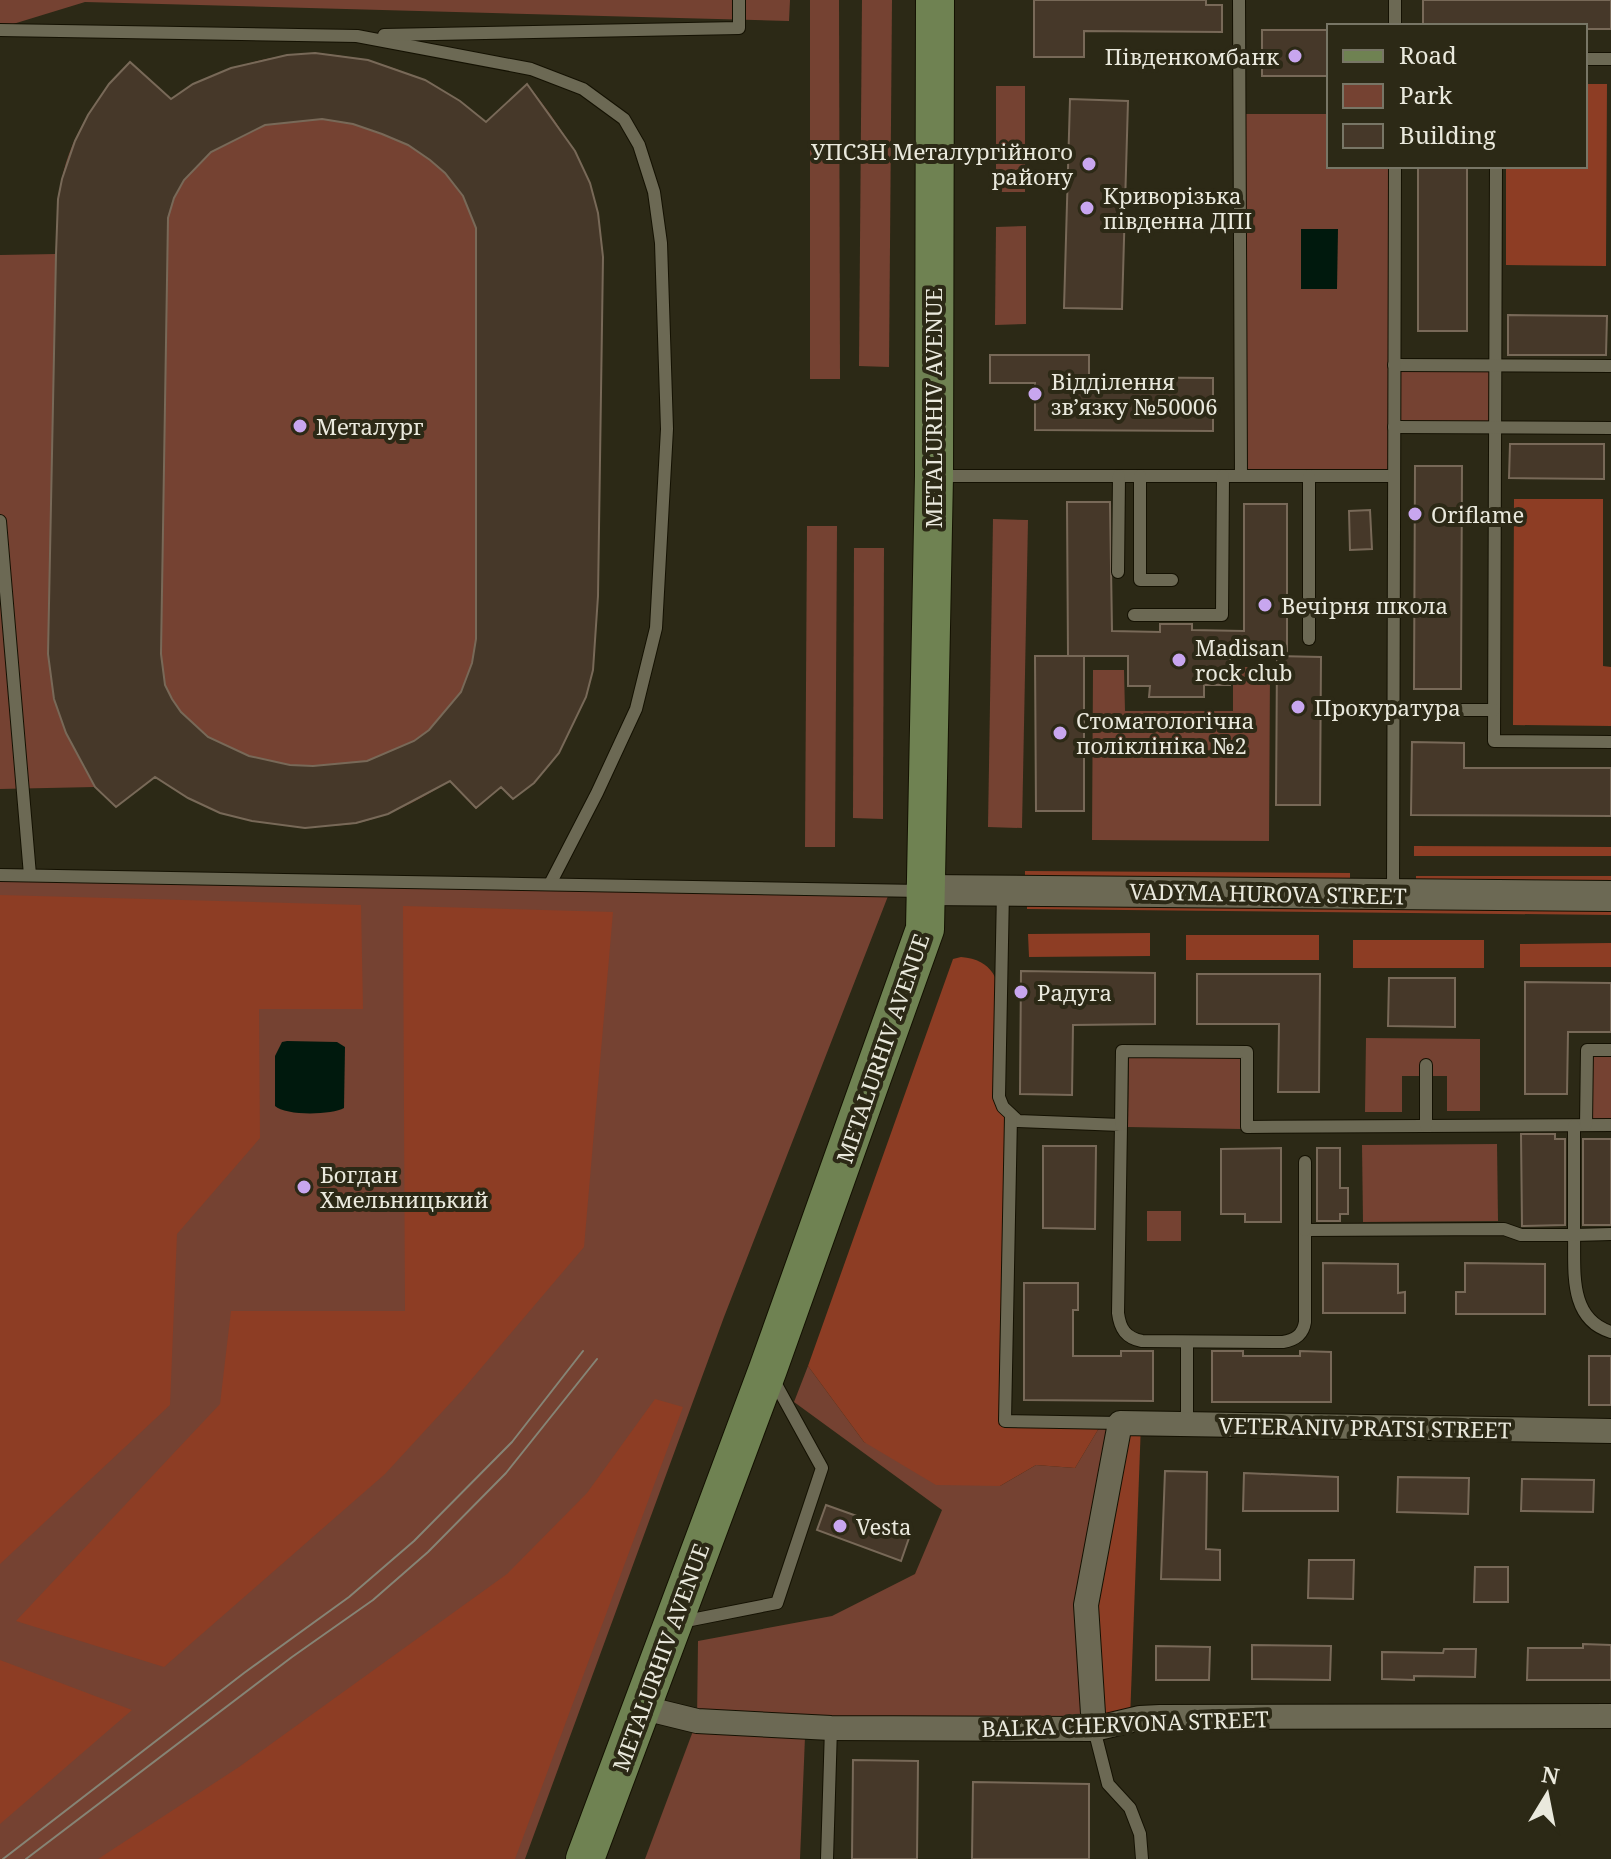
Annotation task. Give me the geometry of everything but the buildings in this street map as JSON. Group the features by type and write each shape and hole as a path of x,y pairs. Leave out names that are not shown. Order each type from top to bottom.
{"main road":[{"name":"METALURHIV AVENUE","path":"585,1859 768,1369 925,929 934,476 935,0"}],"street":[{"name":"VADYMA HUROVA STREET","path":"925,890 1611,896"},
{"name":"VETERANIV PRATSI STREET","path":"1120,1423 1611,1431"},
{"path":"1094,1729 1086,1605 1120,1423"},
{"name":"BALKA CHERVONA STREET","path":"640,1707 697,1721 831,1728 1094,1729 1140,1718 1160,1717 1611,1716"}],"lane":[{"path":"0,30 357,36 739,28 739,0"},
{"path":"1239,0 1241,476"},
{"path":"1395,0 1395,24"},
{"path":"357,36 531,69 583,89 624,119 639,145 654,192 661,243 667,429 656,628 636,709 550,884"},
{"path":"1587,59 1611,59"},
{"path":"1393,895 1395,168"},
{"path":"1496,168 1494,741 1611,742"},
{"path":"1394,365 1611,366"},
{"path":"1394,427 1611,428"},
{"path":"934,476 1394,476"},
{"path":"1118,572 1119,476"},
{"path":"1140,476 1140,580 1172,580"},
{"path":"1134,615 1222,615 1223,476"},
{"path":"1309,476 1309,639"},
{"path":"0,521 30,875"},
{"path":"1393,710 1494,710"},
{"path":"0,875 925,890"},
{"path":"1003,891 997,1086 1001,1102 1018,1121 1121,1125"},
{"path":"1611,1050 1587,1050 1574,1235 1576,1295 1585,1314 1602,1329 1611,1332"},
{"path":"1305,1162 1305,1322 1298,1337 1283,1342 1187,1342 1132,1339 1123,1330 1119,1323 1122,1051 1247,1052 1247,1127 1611,1125"},
{"path":"1426,1065 1426,1126"},
{"path":"1011,1116 1005,1421 1120,1423"},
{"path":"1305,1230 1504,1229 1521,1235 1611,1234"},
{"path":"1187,1342 1187,1424"},
{"path":"671,1624 777,1603 822,1468 768,1369"},
{"path":"827,1859 831,1728"},
{"path":"1094,1729 1108,1784 1130,1808 1140,1834 1142,1859"}],"green space":[{"path":"0,0 790,0 789,21 85,2 0,28"},
{"path":"810,0 839,0 840,379 810,379"},
{"path":"862,0 892,0 889,367 859,366"},
{"name":"Металург","path":"315,53 364,60 406,73 446,93 486,122 527,84 557,124 589,185 596,208 603,257 598,596 593,670 586,697 559,753 534,783 513,799 501,787 476,809 449,781 408,805 376,818 344,825 327,825 311,819 310,828 229,813 193,799 155,777 116,807 95,787 0,789 0,255 56,254 60,188 72,146 97,101 130,62 171,99 205,80 240,66 276,57"},
{"path":"996,86 1025,86 1025,192 996,192"},
{"path":"1239,114 1327,114 1327,168 1395,168 1394,365 1495,365 1495,428 1394,427 1394,476 1241,476"},
{"path":"1026,226 1026,324 995,325 996,227"},
{"path":"993,519 1028,520 1022,828 988,827"},
{"path":"807,526 837,526 835,847 805,847"},
{"path":"854,548 884,548 883,819 853,818"},
{"path":"1233,667 1270,667 1269,841 1092,840 1093,670 1124,670 1125,711 1233,711"},
{"path":"0,875 890,891 724,1317 525,1859 0,1859"},
{"path":"1366,1038 1480,1039 1480,1111 1447,1111 1447,1076 1402,1076 1402,1112 1365,1112"},
{"path":"1587,1050 1611,1050 1611,1125 1586,1125"},
{"path":"1129,1057 1241,1058 1241,1129 1128,1127"},
{"path":"1497,1144 1498,1221 1363,1222 1362,1145"},
{"path":"1147,1211 1181,1211 1181,1241 1147,1241"},
{"path":"808,1366 864,1442 1000,1486 1036,1465 1075,1468 1102,1423 1120,1423 1094,1729 697,1721 698,1641 832,1616 915,1574 942,1510 794,1402"},
{"path":"693,1731 805,1737 800,1859 645,1859"}],"shaded area":[{"path":"1587,84 1607,84 1606,266 1506,265 1506,168 1587,168"},
{"path":"1301,229 1338,229 1337,289 1301,289"},
{"path":"1514,499 1603,499 1603,666 1611,667 1611,726 1513,725"},
{"path":"1414,846 1611,847 1611,856 1414,856"},
{"path":"1025,871 1350,873 1350,882 1025,880"},
{"path":"1416,876 1611,876 1611,885 1416,885"},
{"path":"0,895 361,905 363,1009 259,1009 260,1138 177,1234 170,1405 0,1564"},
{"path":"1027,902 1611,908 1611,915 1027,909"},
{"path":"403,906 613,912 584,1247 465,1387 385,1474 164,1667 16,1621 220,1404 231,1311 405,1311"},
{"path":"1150,933 1150,956 1029,957 1028,934"},
{"path":"1186,935 1319,935 1319,960 1186,960"},
{"path":"1353,940 1484,940 1484,968 1353,968"},
{"path":"1611,943 1611,967 1520,967 1520,944"},
{"path":"961,957 981,962 993,974 999,990 997,1087 1011,1116 1005,1421 1102,1423 1075,1468 1036,1465 1000,1486 936,1485 864,1442 808,1366 953,959"},
{"path":"282,1042 337,1042 345,1047 344,1108 309,1113 288,1112 275,1106 275,1056"},
{"path":"655,1399 683,1407 515,1859 98,1859 239,1767 507,1574 587,1493"},
{"path":"1120,1423 1141,1423 1130,1720 1094,1729 1086,1605"},
{"path":"0,1660 132,1710 0,1824"}],"tram line":[{"path":"3,1859 244,1673 349,1597 414,1541 512,1442 583,1351"},
{"path":"26,1859 292,1657 373,1600 428,1552 506,1473 597,1359"}],"place":[{"name":"Південкомбанк","path":"1295,56"},
{"name":"УПСЗН Металургійного району","path":"1089,164"},
{"name":"Криворізька південна ДПІ","path":"1087,208"},
{"name":"Відділення зв’язку №50006","path":"1035,394"},
{"name":"Металург","path":"300,426"},
{"name":"Oriflame","path":"1415,514"},
{"name":"Вечірня школа","path":"1265,605"},
{"name":"Madisan rock club","path":"1179,660"},
{"name":"Прокуратура","path":"1298,707"},
{"name":"Стоматологічна поліклініка №2","path":"1060,733"},
{"name":"Радуга","path":"1021,992"},
{"name":"Богдан Хмельницький","path":"304,1187"},
{"name":"Vesta","path":"840,1526"}]}
